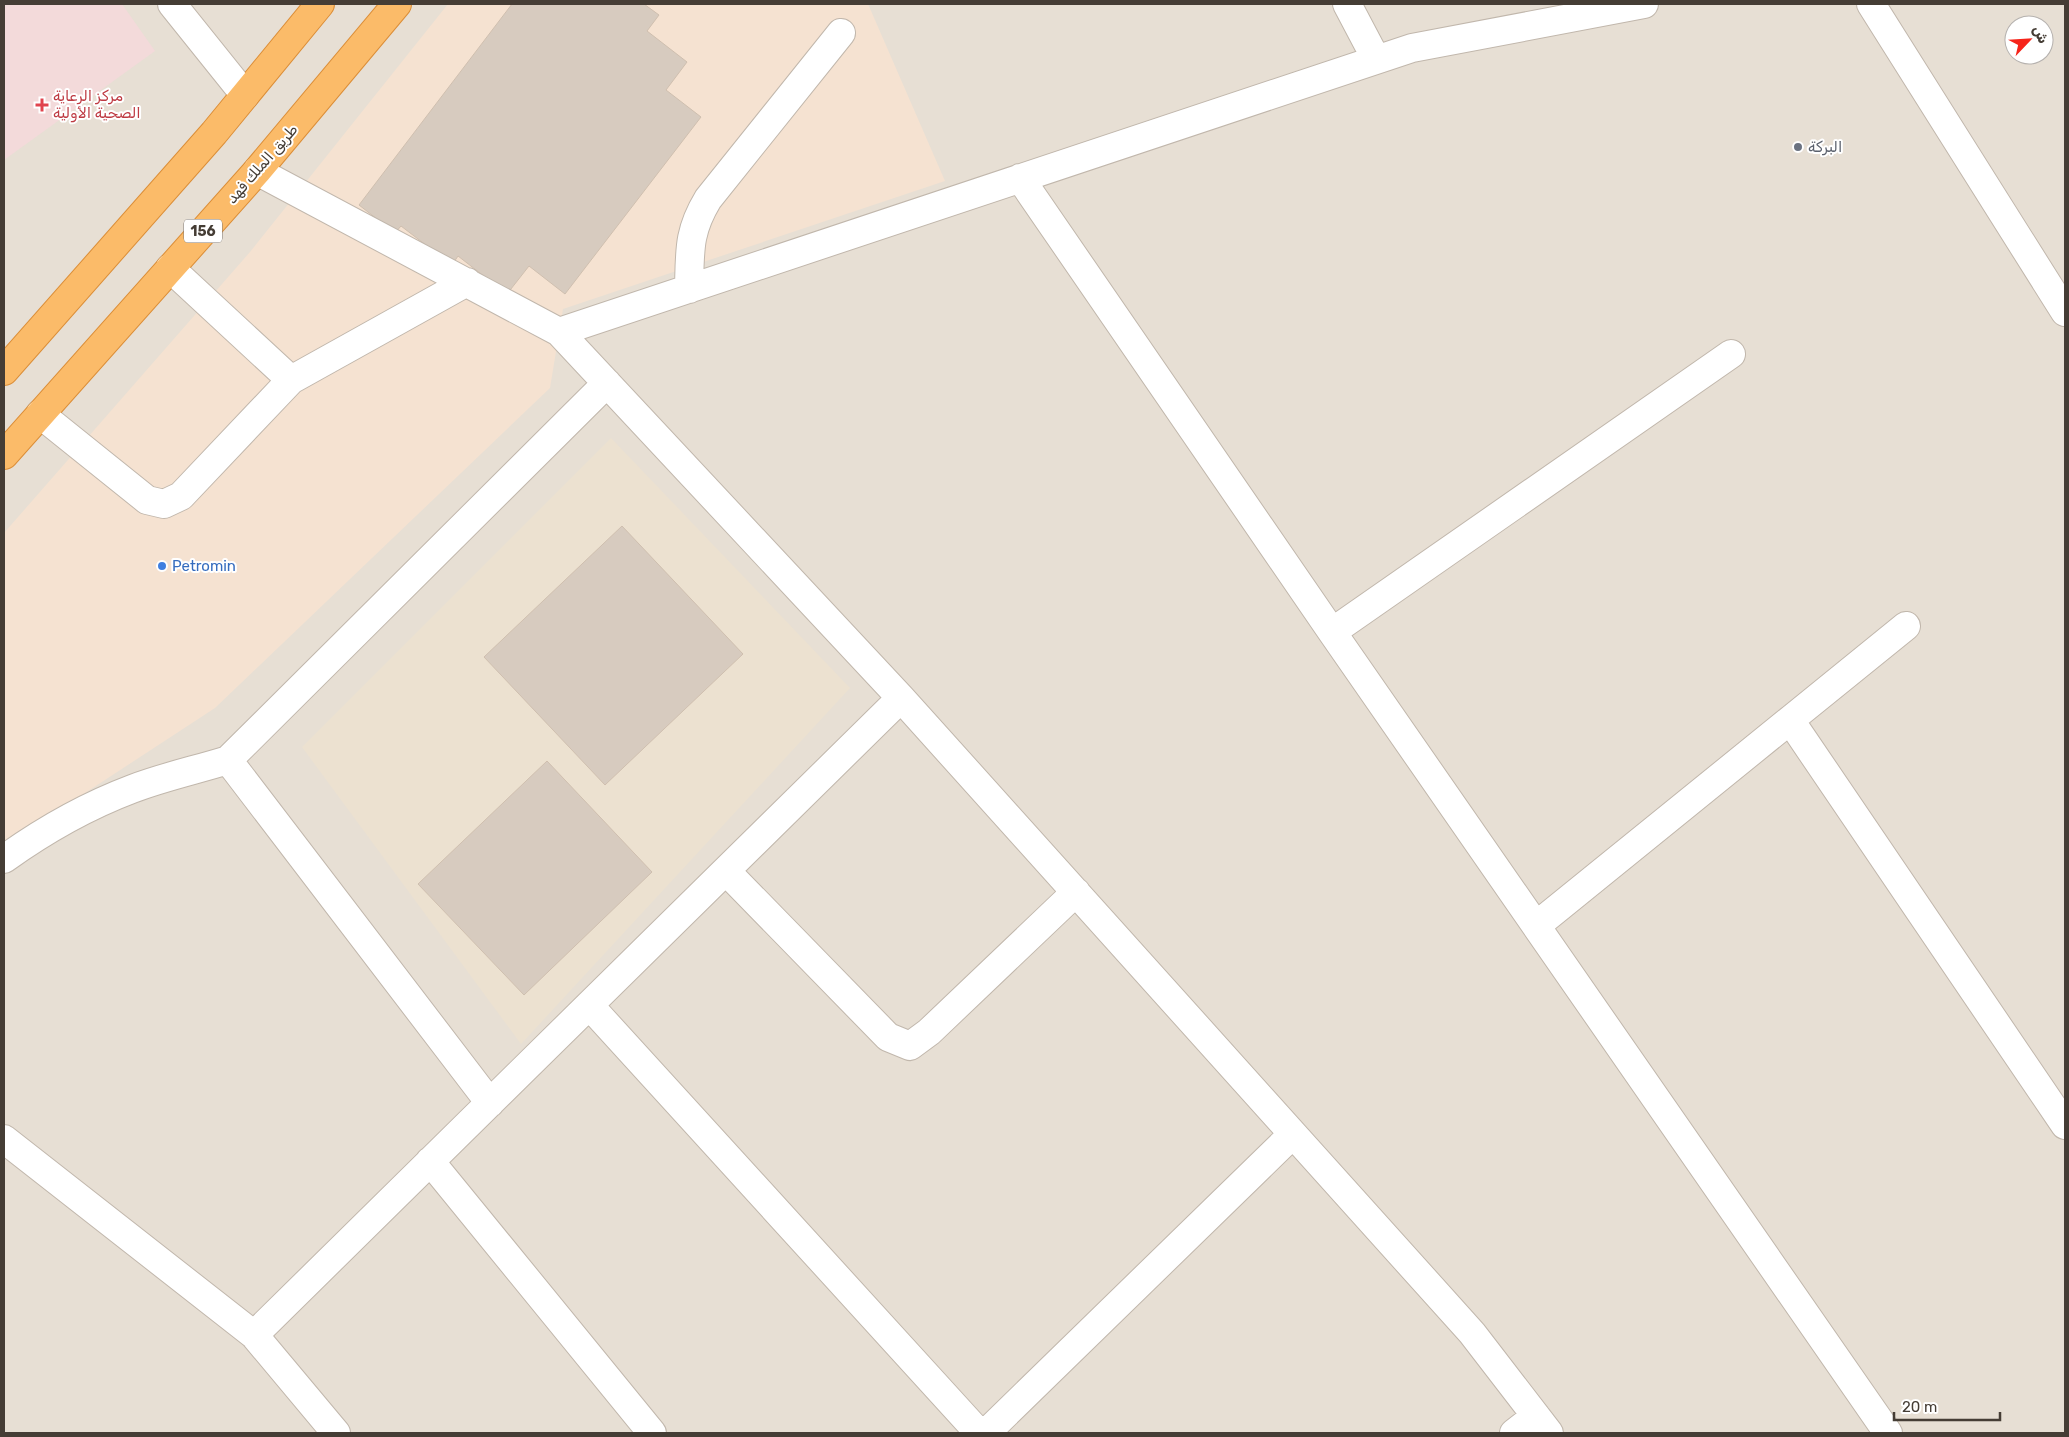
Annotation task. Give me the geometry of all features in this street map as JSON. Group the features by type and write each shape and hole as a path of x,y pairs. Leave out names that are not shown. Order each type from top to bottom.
{"highway":[{"path":"4,370 214,133 320,4"},
{"name":"طريق الملك فهد","path":"4,455 257,171 397,4"}],"street":[{"path":"172,4 245,96"},
{"path":"1347,4 1376,60"},
{"path":"559,332 1412,48 1644,4"},
{"path":"1871,4 2065,312"},
{"path":"689,288 690,241 696,218 704,205 841,33"},
{"path":"257,171 559,332 902,698 1472,1333 1543,1425 1514,1433"},
{"path":"1020,178 1332,632 1888,1433"},
{"path":"170,268 291,380"},
{"path":"40,414 147,500 164,504 181,496 291,380 467,282"},
{"path":"1332,632 1731,354"},
{"path":"4,858 26,843 80,813 132,789 228,760 607,383"},
{"path":"1537,925 1906,626"},
{"path":"254,1335 902,698"},
{"path":"1790,720 2065,1125"},
{"path":"228,760 490,1103"},
{"path":"726,871 888,1037 910,1046 930,1032 1076,892"},
{"path":"589,1005 979,1433"},
{"path":"986,1433 1293,1134"},
{"path":"4,1139 254,1335 336,1433"},
{"path":"430,1161 652,1433"}],"shaded area":[{"path":"4,4 2065,4 2065,1433 4,1433"},
{"name":"مركز الرعاية الصحية الأولية","path":"4,4 122,4 155,51 4,160"},
{"path":"448,4 868,4 945,181 563,309 550,388 215,708 4,846 4,533 250,252"},
{"path":"611,438 850,688 521,1044 302,747"}],"building":[{"path":"512,4 644,4 659,15 647,31 687,62 666,90 701,117 565,294 529,266 507,294 458,256 452,265 401,226 395,233 359,205"},
{"path":"622,526 743,654 605,785 484,657"},
{"path":"547,761 652,872 524,995 418,884"}],"place":[{"name":"مركز الرعاية الصحية الأولية","path":"42,105"},
{"name":"البركة","path":"1798,147"},
{"name":"Petromin","path":"162,566"}]}
